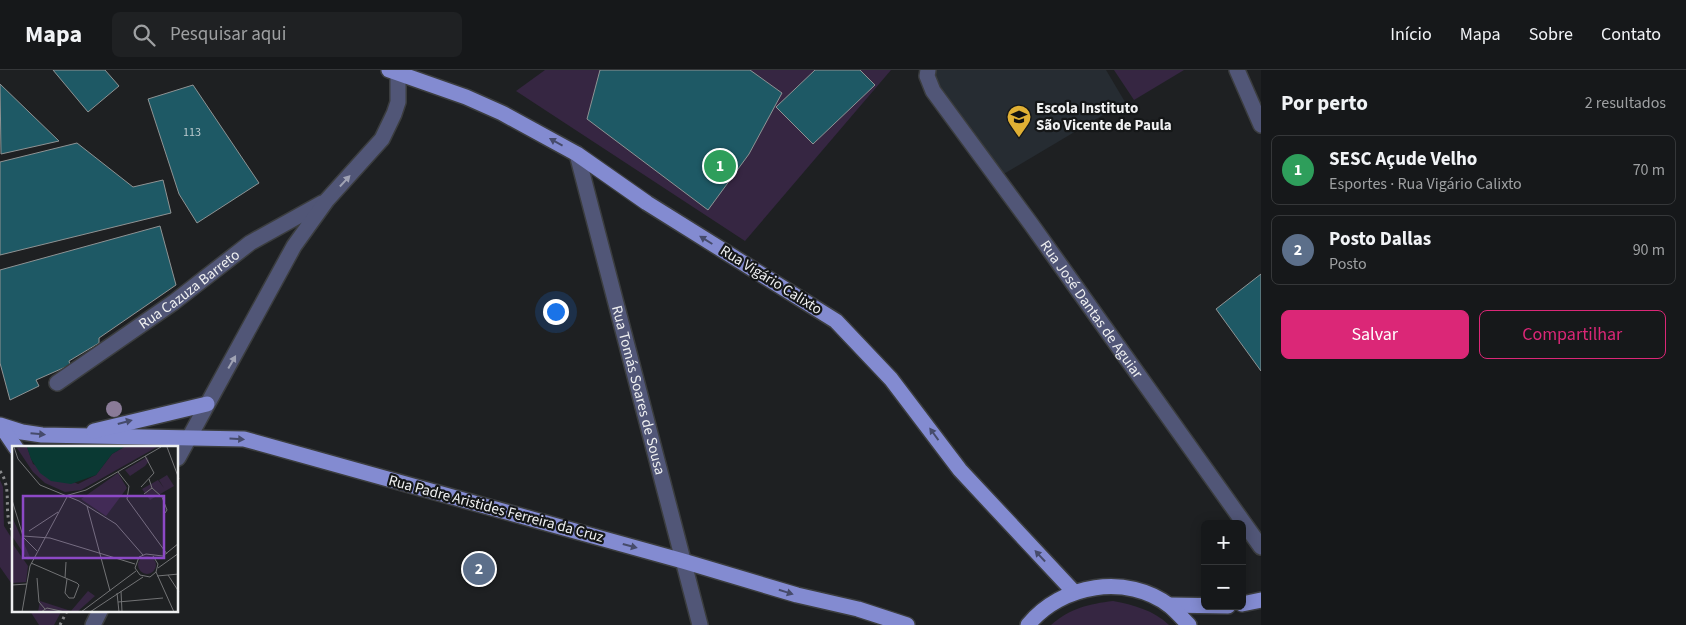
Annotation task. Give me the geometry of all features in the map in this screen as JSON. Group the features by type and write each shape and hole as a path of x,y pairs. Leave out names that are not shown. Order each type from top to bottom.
{"main road":[{"name":"Rua Vigário Calixto","path":"393,72 466,97 502,113 577,154 647,203 836,321 891,379 960,470 1074,592"},
{"path":"0,426 42,435 78,435 137,419 207,404"},
{"path":"0,426 15,446"},
{"name":"Rua Padre Aristides Ferreira da Cruz","path":"78,435 244,439 683,561 798,595 858,609 907,625"},
{"path":"1028,625 1035,616 1053,602 1074,592 1106,586 1139,591 1169,605 1189,625"},
{"path":"1246,603 1261,600"},
{"path":"1169,605 1201,606"}],"street":[{"name":"Rua José Dantas de Aguiar","path":"928,70 927,76 932,91 1031,224 1261,548"},
{"path":"1237,70 1261,125"},
{"name":"Rua Cazuza Barreto","path":"179,456 294,246 327,200 382,139 398,102 393,72"},
{"name":"Rua Tomás Soares de Sousa","path":"577,154 700,625"},
{"name":"Rua Cazuza Barreto","path":"56,383 174,302 250,243 327,200"},
{"path":"93,625 100,612"}],"path":[{"path":"0,471 8,486 8,519 12,528"},
{"path":"60,625 66,612"}],"shaded area":[{"path":"545,70 891,70 745,241 516,91"},
{"name":"Escola Instituto São Vicente de Paula","path":"927,70 1106,70 1125,102 1002,175"},
{"path":"1114,70 1184,70 1134,100"},
{"path":"128,442 139,446 60,446"},
{"path":"0,480 3,487 4,526 12,539 12,584 0,567"},
{"path":"1113,601 1143,609 1156,615 1169,625 1051,625 1065,614 1080,608"},
{"path":"31,612 61,612 54,625 39,625"}],"building":[{"path":"53,70 105,70 119,86 88,112"},
{"path":"600,70 750,70 782,93 749,154 708,210 587,119"},
{"path":"815,70 860,70 875,85 813,144 776,107"},
{"path":"0,84 59,141 1,154"},
{"path":"193,85 259,183 197,223 179,194 148,99"},
{"path":"77,143 133,187 163,180 171,213 0,255 0,162"},
{"path":"160,226 176,285 99,338 99,343 69,361 70,365 36,380 39,386 10,400 0,363 0,270"},
{"path":"1261,274 1261,371 1216,309"}],"place":[{"name":"Escola Instituto São Vicente de Paula","path":"1019,138"},
{"name":"SESC Açude Velho","path":"720,166"},
{"name":"Posto Dallas","path":"479,569"}]}
